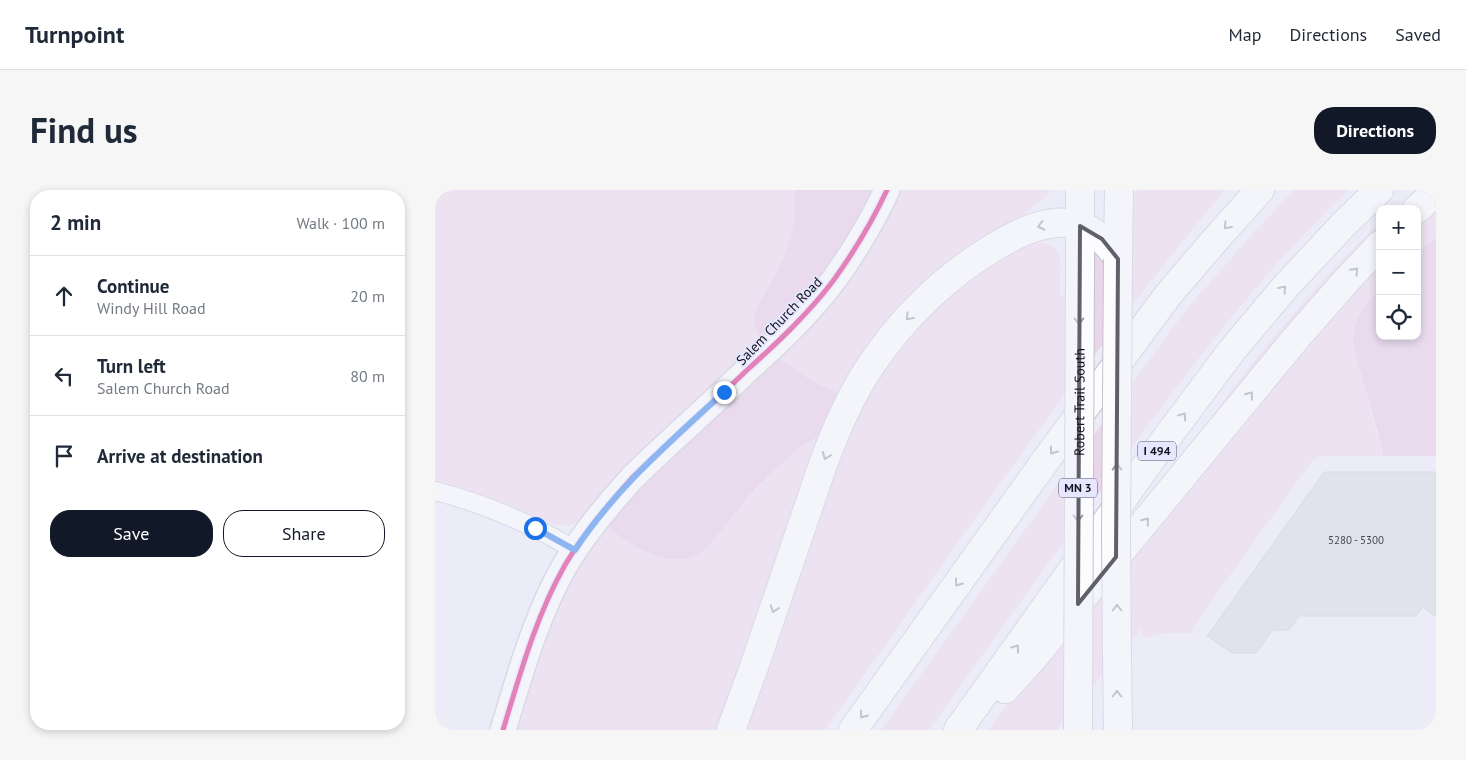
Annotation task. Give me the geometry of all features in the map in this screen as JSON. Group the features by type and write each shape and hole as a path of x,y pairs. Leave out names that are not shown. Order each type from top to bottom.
{"main road":[{"name":"Robert Trail South","path":"1078,730 1080,190"},
{"path":"853,730 1049,456 1168,295 1221,232 1260,190"},
{"name":"I 494","path":"958,730 1159,448 1233,349 1286,286 1343,225 1379,190"},
{"path":"1421,205 1436,192"},
{"name":"MN 3","path":"1117,730 1116,524 1111,249 1119,203"},
{"path":"731,730 823,464 851,397 871,364 896,332 918,307 952,276 982,254 1032,228 1061,223 1080,226 1090,230 1111,249"},
{"path":"966,730 1033,658 1297,337 1376,249"}],"street":[{"name":"Salem Church Road","path":"503,730 530,645 545,607 575,550 597,518 633,478 771,349 813,305 855,249 887,190"},
{"path":"435,491 479,504 517,519 575,550"}],"highlighted area":[{"path":"1080,226 1102,239 1118,259 1116,557 1078,604"}],"shaded area":[{"path":"435,190 795,190 794,219 789,241 782,261 761,300 754,322 757,333 762,340 645,448 576,523 555,525 501,502 457,486 435,481"},
{"path":"795,190 873,190 851,232 834,258 805,296 762,340 755,326 756,312 780,266 789,241 794,219"},
{"path":"901,190 1051,190 1021,217 954,260 840,393 816,383 779,358 833,300 848,280 877,237"},
{"path":"1138,190 1225,190 1069,388 825,730 738,730 830,467 890,352 962,280 1026,243 1041,243 1051,246 1057,251 1060,258 1061,298"},
{"path":"1293,190 1348,190 1280,261 1216,336 1128,453 929,730 881,730 1186,310"},
{"path":"1436,203 1436,237 1421,250 1421,216"},
{"path":"1376,226 1376,240 1203,440 1198,435 1240,379 1307,298"},
{"path":"1436,237 1436,456 1383,456 1355,354 1354,331 1361,313 1376,293 1376,340 1421,340 1421,250"},
{"path":"1376,261 1376,293 1359,316 1356,324 1354,348 1383,456 1325,456 1318,457 1312,461 1195,624 1192,633 1167,633 1143,638 1142,628 1059,726 1059,730 988,730 1033,671"},
{"path":"779,358 816,383 840,393 821,437 802,446 764,480 708,547 692,557 666,558 653,554 628,542 607,526 669,460"},
{"path":"821,437 718,730 516,730 540,655 567,588 607,526 629,543 653,555 703,550 738,509 779,466 805,444"}],"building":[{"path":"1324,472 1436,472 1436,617 1423,607 1416,616 1299,616 1289,630 1273,630 1256,653 1232,653 1207,636"}],"cycle path":[{"path":"503,730 529,646 545,604 565,565 588,530 633,477 803,317 833,281 855,248 887,190"}],"route":[{"path":"535,528 575,550 588,530 614,498 655,456 724,392"}]}
